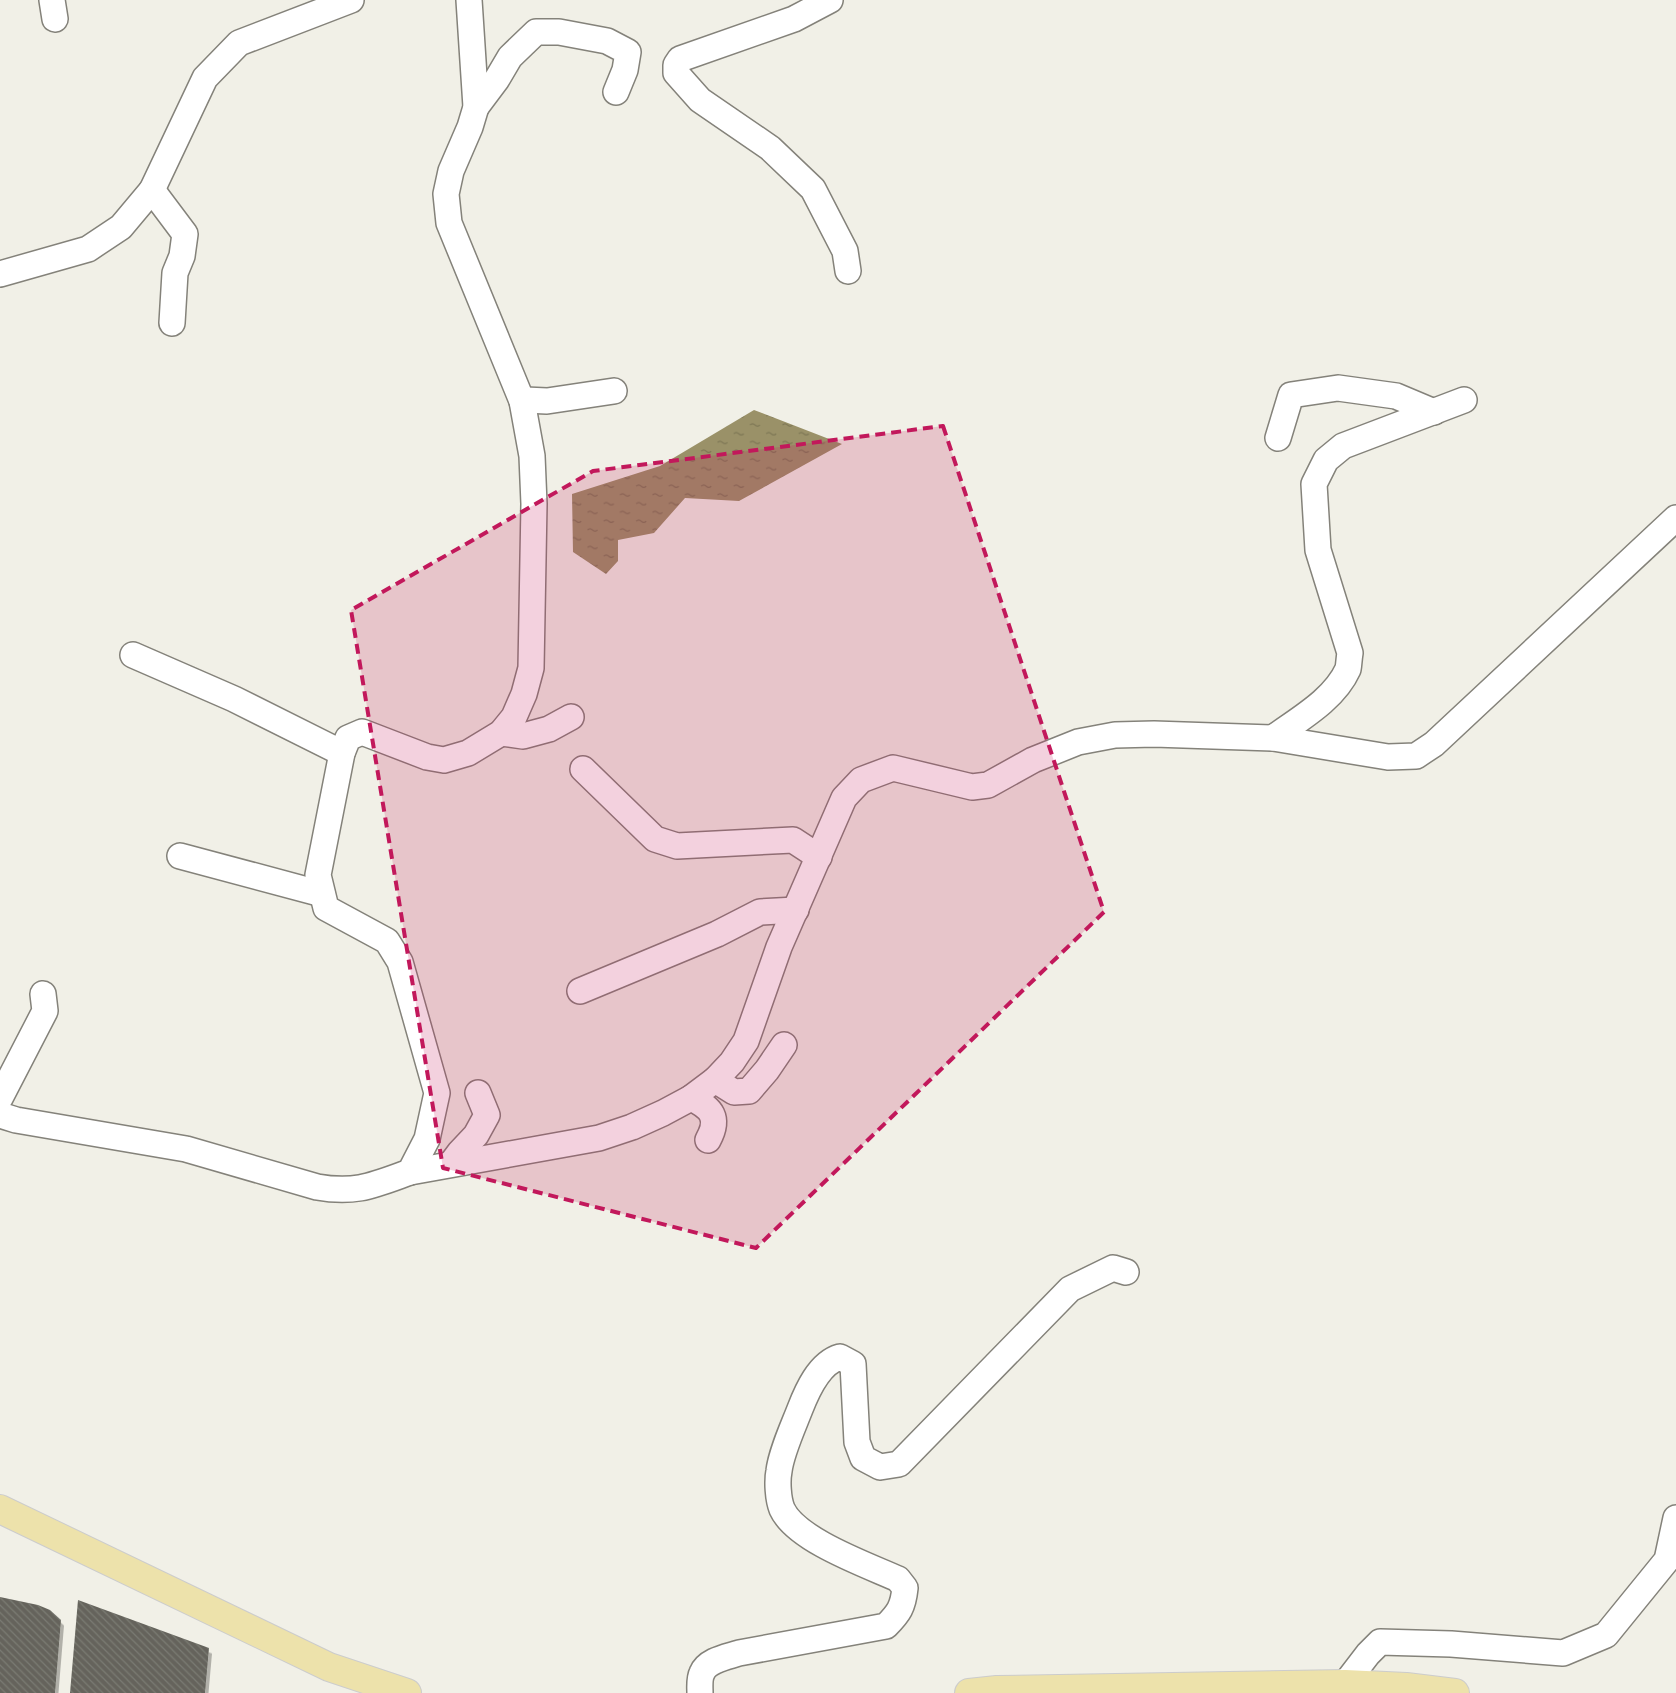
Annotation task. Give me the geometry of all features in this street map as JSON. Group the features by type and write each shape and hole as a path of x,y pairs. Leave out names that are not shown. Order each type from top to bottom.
{"main road":[{"path":"0,1509 329,1667 407,1693"},
{"path":"969,1693 998,1690 1345,1684 1406,1687 1455,1693"}],"street":[{"path":"0,274 88,249 121,227 152,190 205,78 239,42 351,0"},
{"path":"410,1172 426,1139 437,1093 400,962 386,941 326,908 318,875 342,753 348,738 362,732 427,757 444,760 468,753 501,732 514,717 524,694 531,668 534,504 532,456 522,401 449,223 446,194 451,171 470,128 476,107 469,0"},
{"path":"830,0 794,19 680,59 676,65 676,72 700,100 770,148 813,189 845,251 848,271"},
{"path":"476,107 498,79 510,57 536,32 559,32 607,41 628,52 625,70 616,92"},
{"path":"152,190 186,234 182,256 175,273 172,323"},
{"path":"1278,438 1291,395 1338,388 1396,396 1434,412"},
{"path":"522,401 547,401 614,391"},
{"path":"1273,738 1328,696 1340,682 1348,667 1350,653 1318,550 1314,484 1326,460 1342,446 1464,400"},
{"path":"0,1115 33,1124 186,1149 317,1187 336,1190 364,1188 410,1172 599,1138 632,1127 692,1098 715,1080 732,1062 746,1041 779,947 844,798 861,780 893,768 972,787 988,785 1033,760 1078,742 1115,735 1154,734 1273,738 1388,757 1416,756 1434,744 1676,518"},
{"path":"133,655 234,699 342,753"},
{"path":"501,732 523,736 549,729 571,717"},
{"path":"583,769 655,839 677,846 793,840 819,857"},
{"path":"180,856 322,894"},
{"path":"580,991 718,934 760,912 796,910"},
{"path":"0,1098 45,1011 43,994"},
{"path":"715,1080 734,1092 749,1091 767,1070 784,1045"},
{"path":"451,1164 476,1134 487,1115 478,1093"},
{"path":"692,1098 706,1105 714,1118 714,1129 708,1140"},
{"path":"700,1693 701,1674 707,1666 717,1660 739,1653 886,1626 897,1615 904,1601 904,1588 898,1579 815,1540 795,1526 782,1508 779,1490 779,1470 790,1434 805,1396 816,1378 832,1360 840,1357 853,1364 857,1442 863,1458 880,1467 899,1464 1070,1289 1113,1268 1126,1272"},
{"path":"1345,1684 1368,1654 1380,1642 1451,1644 1564,1653 1606,1635 1671,1558 1676,1518"}],"highlighted area":[{"path":"943,426 1104,912 756,1248 443,1168 351,610 593,471"}],"water":[{"path":"754,410 842,444 739,501 685,498 654,533 618,540 618,561 606,574 573,552 572,494 660,466"}],"building":[{"path":"0,1597 38,1605 50,1610 61,1620 55,1693 0,1693"},
{"path":"78,1600 209,1648 205,1693 70,1693"}]}
